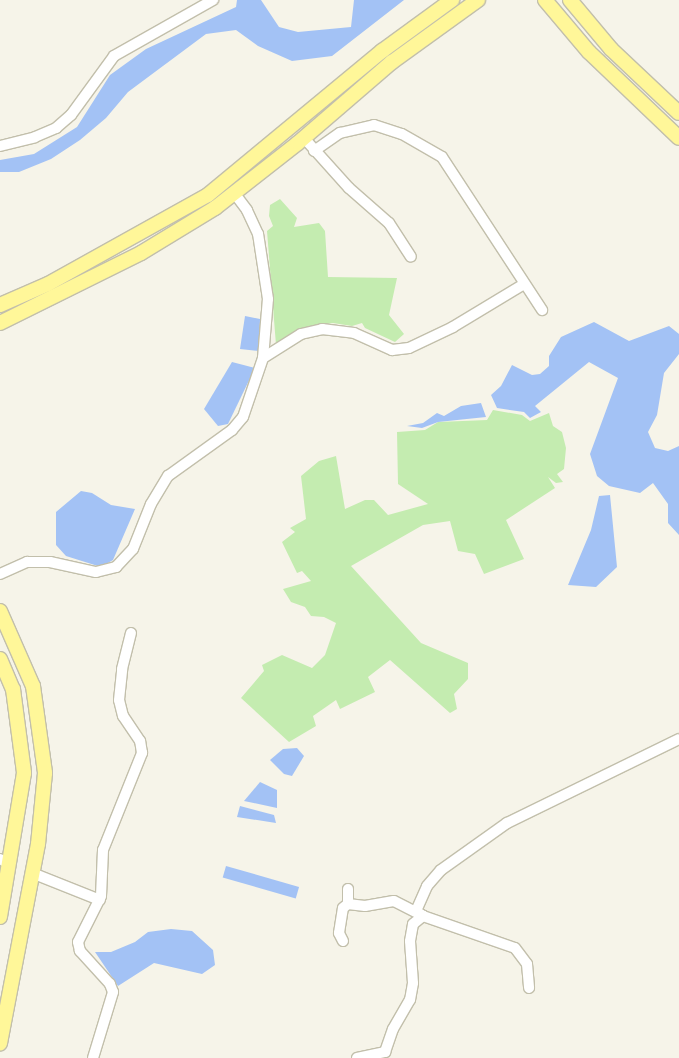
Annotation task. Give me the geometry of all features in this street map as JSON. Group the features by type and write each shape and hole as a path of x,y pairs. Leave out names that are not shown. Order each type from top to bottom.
{"main road":[{"path":"0,306 132,240 208,195 382,51 452,0"},
{"path":"0,323 141,253 234,193 304,138 392,62 478,0"},
{"path":"545,0 589,52 679,138"},
{"path":"570,0 611,49 679,113"},
{"path":"0,611 33,686 45,773 32,873 0,1043"},
{"path":"0,659 13,689 24,773 4,862 0,917"}],"street":[{"path":"0,146 35,138 56,128 70,115 114,56 213,0"},
{"path":"314,150 340,133 374,125 402,134 442,157 542,310"},
{"path":"304,138 349,188 389,223 411,257"},
{"path":"0,574 27,562 50,562 96,572 122,562 133,549 151,504 168,476 232,430 243,417 263,358 268,299 265,269 258,234 248,210 234,193"},
{"path":"263,358 301,334 322,329 348,331 392,350 409,348 453,327 524,284"},
{"path":"93,1058 113,992 110,984 80,952 78,942 100,900 103,850 142,752 140,741 123,716 119,700 122,669 131,633"},
{"path":"423,916 416,911 427,886 441,870 495,831 679,740"},
{"path":"32,873 100,900"},
{"path":"348,889 348,904"},
{"path":"343,941 339,934 343,908 348,904 365,906 394,901 423,916 515,948 528,964 529,988"},
{"path":"357,1058 385,1052 393,1029 410,1000 413,983 410,941 413,924 423,916"}],"green space":[{"path":"280,199 297,218 294,227 319,223 325,231 328,277 397,278 389,315 404,334 395,342 365,328 362,323 352,326 333,323 314,326 276,345 267,231 273,226 269,216 270,205"},
{"path":"493,410 522,415 530,421 549,413 553,426 562,432 566,448 564,469 557,474 563,482 556,483 548,477 555,488 506,520 524,559 484,574 475,554 458,551 450,521 423,525 351,566 421,643 468,663 468,679 454,694 457,709 450,713 390,660 368,677 375,692 340,709 336,700 313,716 316,726 289,742 241,698 264,671 262,665 282,655 312,668 325,655 336,623 324,617 311,616 305,607 291,602 283,589 311,581 302,571 297,573 282,542 295,532 290,528 306,519 301,476 319,461 336,456 345,509 365,500 374,500 388,515 428,504 398,484 397,432 425,430 438,422 487,420"}],"water":[{"path":"237,0 261,0 279,27 298,32 351,27 354,0 404,0 332,56 292,61 258,46 236,30 206,34 128,92 106,118 80,140 51,159 19,172 0,172 0,160 34,154 77,127 110,75 146,49 236,7"},
{"path":"245,316 260,319 259,351 240,349"},
{"path":"594,322 629,341 669,326 679,334 679,354 664,373 657,415 648,432 655,448 668,451 679,446 679,535 668,523 668,504 653,483 640,493 609,486 597,476 590,454 618,378 589,362 535,406 541,412 530,418 524,412 497,408 491,395 501,386 512,365 532,375 540,374 549,366 549,356 561,337"},
{"path":"232,362 255,368 228,424 218,426 204,409"},
{"path":"481,403 486,417 438,422 422,428 407,426 423,423 437,413 444,416 461,406"},
{"path":"81,491 92,493 111,505 135,509 113,560 101,567 66,556 56,545 56,512"},
{"path":"610,495 617,567 596,587 568,585 591,530 599,496"},
{"path":"297,748 304,756 292,776 284,774 270,760 283,749"},
{"path":"260,782 277,790 277,808 244,801"},
{"path":"240,806 274,815 276,823 237,817"},
{"path":"226,866 299,887 296,898 223,878"},
{"path":"171,929 192,931 213,950 215,965 202,974 154,963 118,986 95,952 111,952 135,942 148,932"}]}
